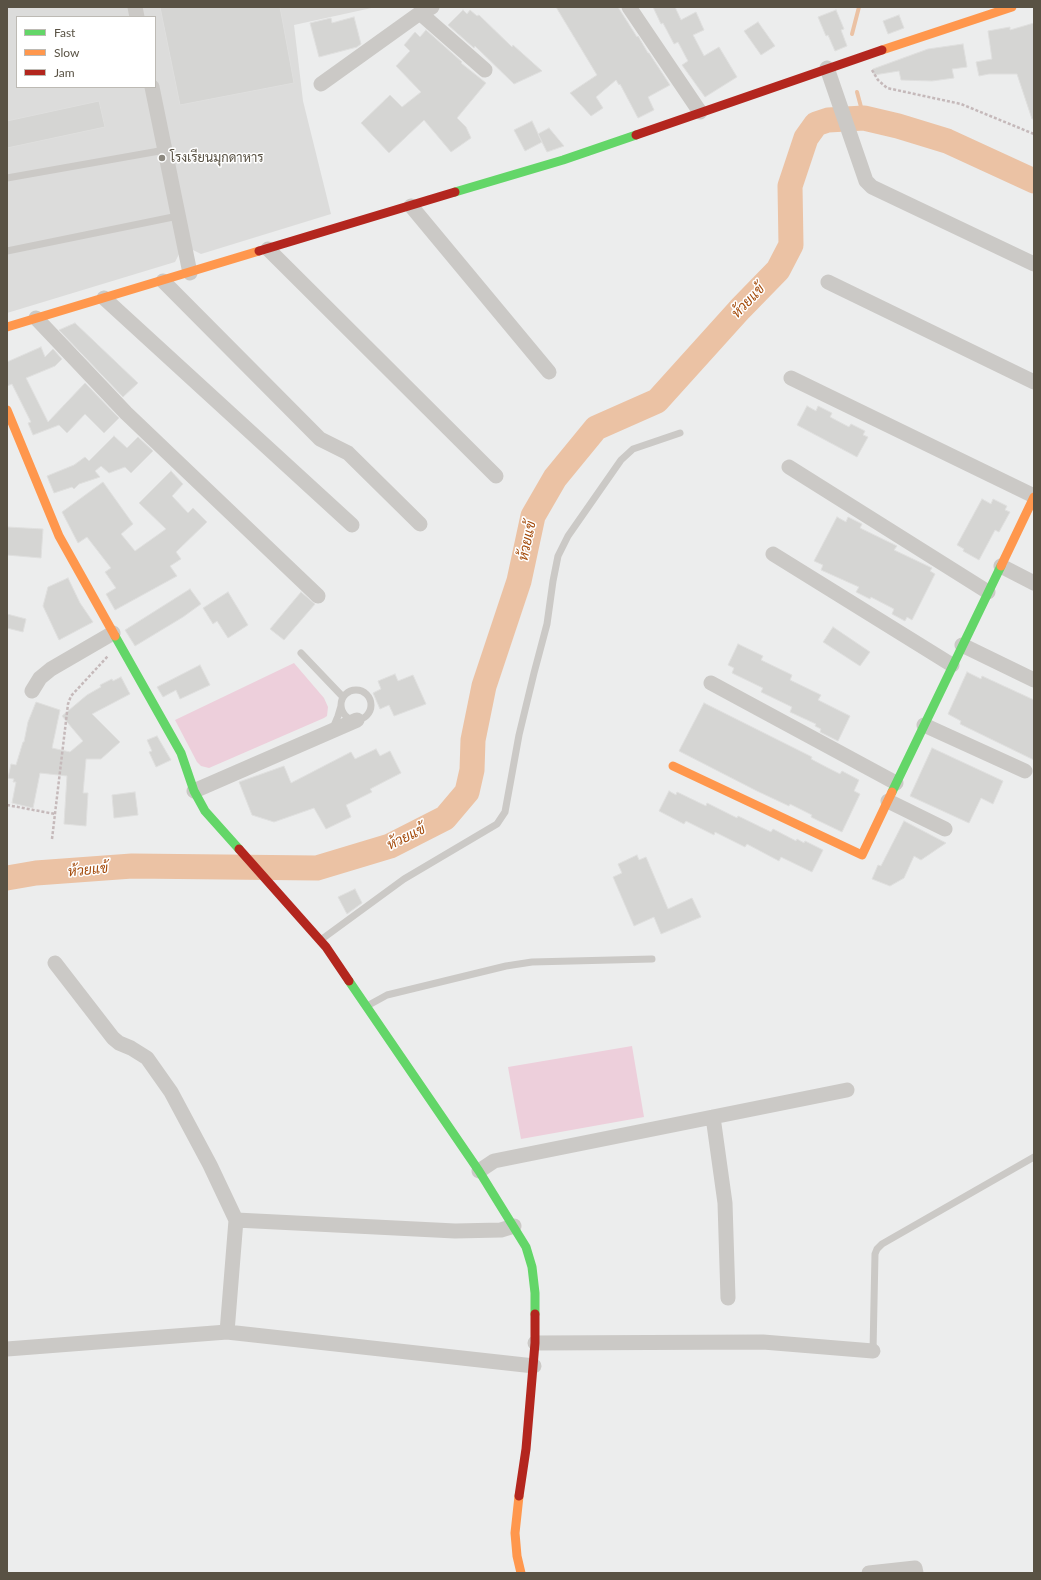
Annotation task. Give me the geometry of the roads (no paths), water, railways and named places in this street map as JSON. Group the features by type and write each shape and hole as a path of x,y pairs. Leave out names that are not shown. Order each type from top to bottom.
{"street":[{"path":"629,7 700,112"},
{"path":"7,327 563,160 827,68 1012,7"},
{"path":"321,84 426,10 485,70"},
{"path":"827,68 866,181 872,187 1034,264"},
{"path":"152,88 190,273"},
{"path":"411,206 549,372"},
{"path":"268,249 496,476"},
{"path":"163,281 320,439 348,453 420,524"},
{"path":"828,282 1034,382"},
{"path":"104,298 352,525"},
{"path":"36,318 126,413 318,596"},
{"path":"673,766 862,855 1034,496 791,378"},
{"path":"7,410 59,536 181,753 194,791 205,810 320,940 479,1171 526,1247 532,1267 535,1293 535,1342 526,1448 517,1507 515,1533 517,1556 521,1573"},
{"path":"789,467 988,592"},
{"path":"773,554 952,665"},
{"path":"1001,566 1034,583"},
{"path":"32,691 40,678 51,669 117,639"},
{"path":"962,646 1034,680"},
{"path":"711,683 896,783"},
{"path":"194,791 357,720"},
{"path":"924,725 1025,771"},
{"path":"888,801 945,829"},
{"path":"55,963 113,1038 119,1043 131,1048 147,1058 171,1092 210,1165 236,1220 227,1332"},
{"path":"479,1171 494,1161 848,1090"},
{"path":"713,1117 725,1203 728,1298"},
{"path":"236,1220 455,1231 501,1230 514,1226"},
{"path":"7,1349 227,1332 534,1366"},
{"path":"535,1342 763,1342 873,1351"},
{"path":"869,1573 915,1568 916,1573"}],"lane":[{"path":"7,178 165,150"},
{"path":"7,252 178,216"},
{"path":"320,940 404,879 497,824 505,812 519,735 547,624 552,581 558,556 568,536 621,460 633,449 680,433"},
{"path":"301,653 343,697"},
{"path":"331,731 336,724 343,697 346,693 360,690 368,696 370,701 370,711 362,718 357,720 344,714 341,706"},
{"path":"366,1007 386,995 506,966 532,962 652,959"},
{"path":"873,1351 875,1254 877,1249 882,1244 1034,1157"}],"waterway":[{"path":"852,34 859,7"},
{"path":"857,92 864,118"},
{"name":"ห้วยแข้","path":"7,878 36,873 132,866 317,868 390,846 445,818 467,792 472,770 473,740 484,686 519,581 533,516 555,478 596,428 657,401 740,309 778,270 791,245 790,186 806,138 816,124 828,120 864,118 898,126 947,141 1034,181"}],"place":[{"name":"โรงเรียนมุกดาหาร","path":"162,158"}]}
